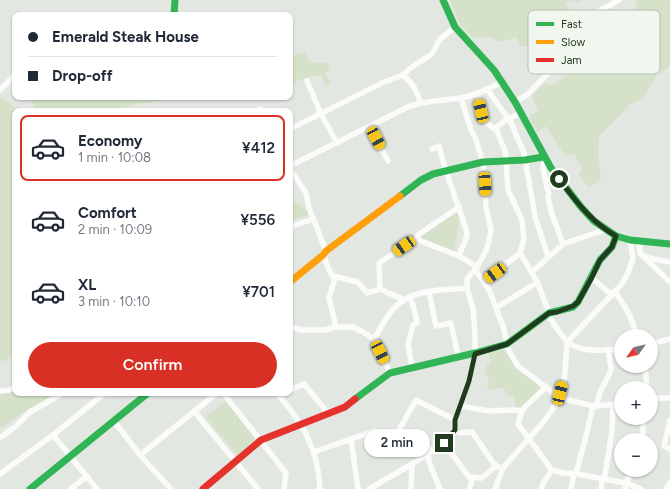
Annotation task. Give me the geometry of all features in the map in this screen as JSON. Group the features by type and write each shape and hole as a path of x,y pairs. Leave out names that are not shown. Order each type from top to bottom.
{"street":[{"path":"174,0 174,12"},
{"path":"443,0 455,27 494,70 515,102 544,158 581,207 603,228 616,236 639,242 670,244"},
{"path":"601,10 619,0"},
{"path":"293,128 382,83 403,75 412,67 432,54 440,39 455,27"},
{"path":"515,102 527,95 547,74"},
{"path":"403,75 408,79 414,88 420,102"},
{"path":"0,90 12,78"},
{"path":"307,81 321,114 337,144"},
{"path":"293,166 410,106 420,102 461,98 487,89 501,82"},
{"path":"487,89 507,118 509,118 524,153 535,216 548,257"},
{"path":"477,93 482,116 487,123 495,128 503,142 506,154 508,190 522,220 524,239 520,253 506,266 484,281"},
{"path":"369,489 444,443 454,431 455,420 469,381 475,354 475,333 473,309 467,288 467,279 488,249 491,230 486,207 483,162 461,98"},
{"path":"495,128 509,118 520,113"},
{"path":"370,127 388,161"},
{"path":"432,149 439,146 445,170 467,233 467,238 461,246 459,256"},
{"path":"293,280 325,253 421,180 445,170 483,162 544,158"},
{"path":"544,158 543,168 549,193 548,196 563,244"},
{"path":"293,173 306,193 309,208 335,278 329,298 336,327"},
{"path":"380,289 379,263 417,238 418,235 459,207"},
{"path":"293,226 313,219"},
{"path":"532,272 563,244 594,233 603,228"},
{"path":"203,489 261,440 345,407 390,373 412,366 458,356 475,354 507,344 549,313 557,312 573,306 578,302 592,278 600,260 612,247 616,236"},
{"path":"417,238 459,256 476,268 484,281 496,308 503,326 509,351 518,366 560,398 594,406 613,405 612,431 604,478 600,489"},
{"path":"495,489 502,469 545,420 560,398 565,373 568,342 621,286 627,275 633,259 630,240"},
{"path":"639,242 640,252 642,255 670,282"},
{"path":"520,253 538,282 549,317 568,342 577,348 588,350 614,349"},
{"path":"642,255 653,259 670,262"},
{"path":"333,276 358,282 367,293 380,289 404,300"},
{"path":"592,278 613,294 626,307 632,318 635,329"},
{"path":"496,308 538,282"},
{"path":"374,339 386,319 404,300 417,294 467,288"},
{"path":"429,292 436,326 451,323 458,356"},
{"path":"410,297 417,324 413,325 408,344 412,366"},
{"path":"293,328 302,330 325,330 336,327 353,327 374,339 390,373"},
{"path":"658,342 670,339"},
{"path":"571,489 574,473 577,470 594,406 611,369 608,349"},
{"path":"293,389 304,384 328,413"},
{"path":"546,387 522,411 518,424 552,470 563,473 574,473 604,478 626,486 641,489"},
{"path":"0,391 12,389"},
{"path":"0,438 16,426 30,412 58,396"},
{"path":"0,474 53,435 101,396"},
{"path":"30,489 144,396"},
{"path":"140,455 213,396"},
{"path":"225,396 286,473 284,489"},
{"path":"281,396 302,425 314,452 320,475 320,489"},
{"path":"658,398 670,398"},
{"path":"430,452 399,430 416,400 455,420"},
{"path":"460,406 488,411 522,411"},
{"path":"194,411 258,489"},
{"path":"670,420 664,446 670,449"},
{"path":"114,421 140,455 171,489"},
{"path":"314,452 375,431"},
{"path":"454,431 472,432 494,464 502,469"},
{"path":"53,435 97,489"},
{"path":"351,439 358,489"},
{"path":"444,443 469,477 482,478 496,466"},
{"path":"430,452 428,462 440,489"},
{"path":"411,489 412,464"},
{"path":"542,489 544,482 552,470"},
{"path":"71,489 87,476"},
{"path":"469,489 473,477"},
{"path":"666,489 670,482"}],"green space":[{"path":"450,0 570,0 565,5 571,10 528,10 528,46 520,46 517,37 500,42 487,37 474,39 460,25"},
{"path":"570,0 581,0 579,3"},
{"path":"636,0 670,0 670,66 660,73 660,10 634,10 637,6"},
{"path":"305,52 309,60 313,63 326,62 330,69 325,74 331,83 327,86 320,75 305,78 293,83 293,56 298,53"},
{"path":"569,74 659,74 656,76 643,99 630,104 599,136 598,155 601,178 589,188 579,174 582,168 574,154 565,156 546,126 537,132 529,116 538,111 532,96 544,84 552,85"},
{"path":"0,97 16,108 12,108 12,357 4,361 0,361"},
{"path":"30,100 163,100 123,108 32,108 34,106"},
{"path":"293,202 301,205 309,214 293,219"},
{"path":"456,213 460,215 454,252 421,239 421,236"},
{"path":"502,349 517,366 542,388 524,407 516,407 513,396 507,395 504,388 487,390 489,377 484,376 487,365 491,360 487,353"},
{"path":"12,384 12,396 53,396 28,409 3,427 0,427 0,394"},
{"path":"226,401 255,436 254,442 237,455 205,417"}],"traffic: fast":[{"path":"174,12 175,0"},
{"path":"443,0 455,27 494,70 515,102 551,168 581,207 594,221 616,236 630,240 670,244"},
{"path":"400,196 421,180 433,174 483,162 525,160 543,157"},
{"path":"355,399 390,373 507,344 549,313 573,307 578,302 600,260 612,247 616,236"},
{"path":"30,489 144,396"}],"traffic: slow":[{"path":"293,280 326,251 400,196"}],"traffic: jam":[{"path":"203,489 261,440 345,407 355,399"}],"route":[{"path":"444,443 455,430 455,420 469,381 475,354 507,344 528,327 549,313 557,312 573,306 578,302 600,260 612,247 616,236 594,221 559,179"}]}
